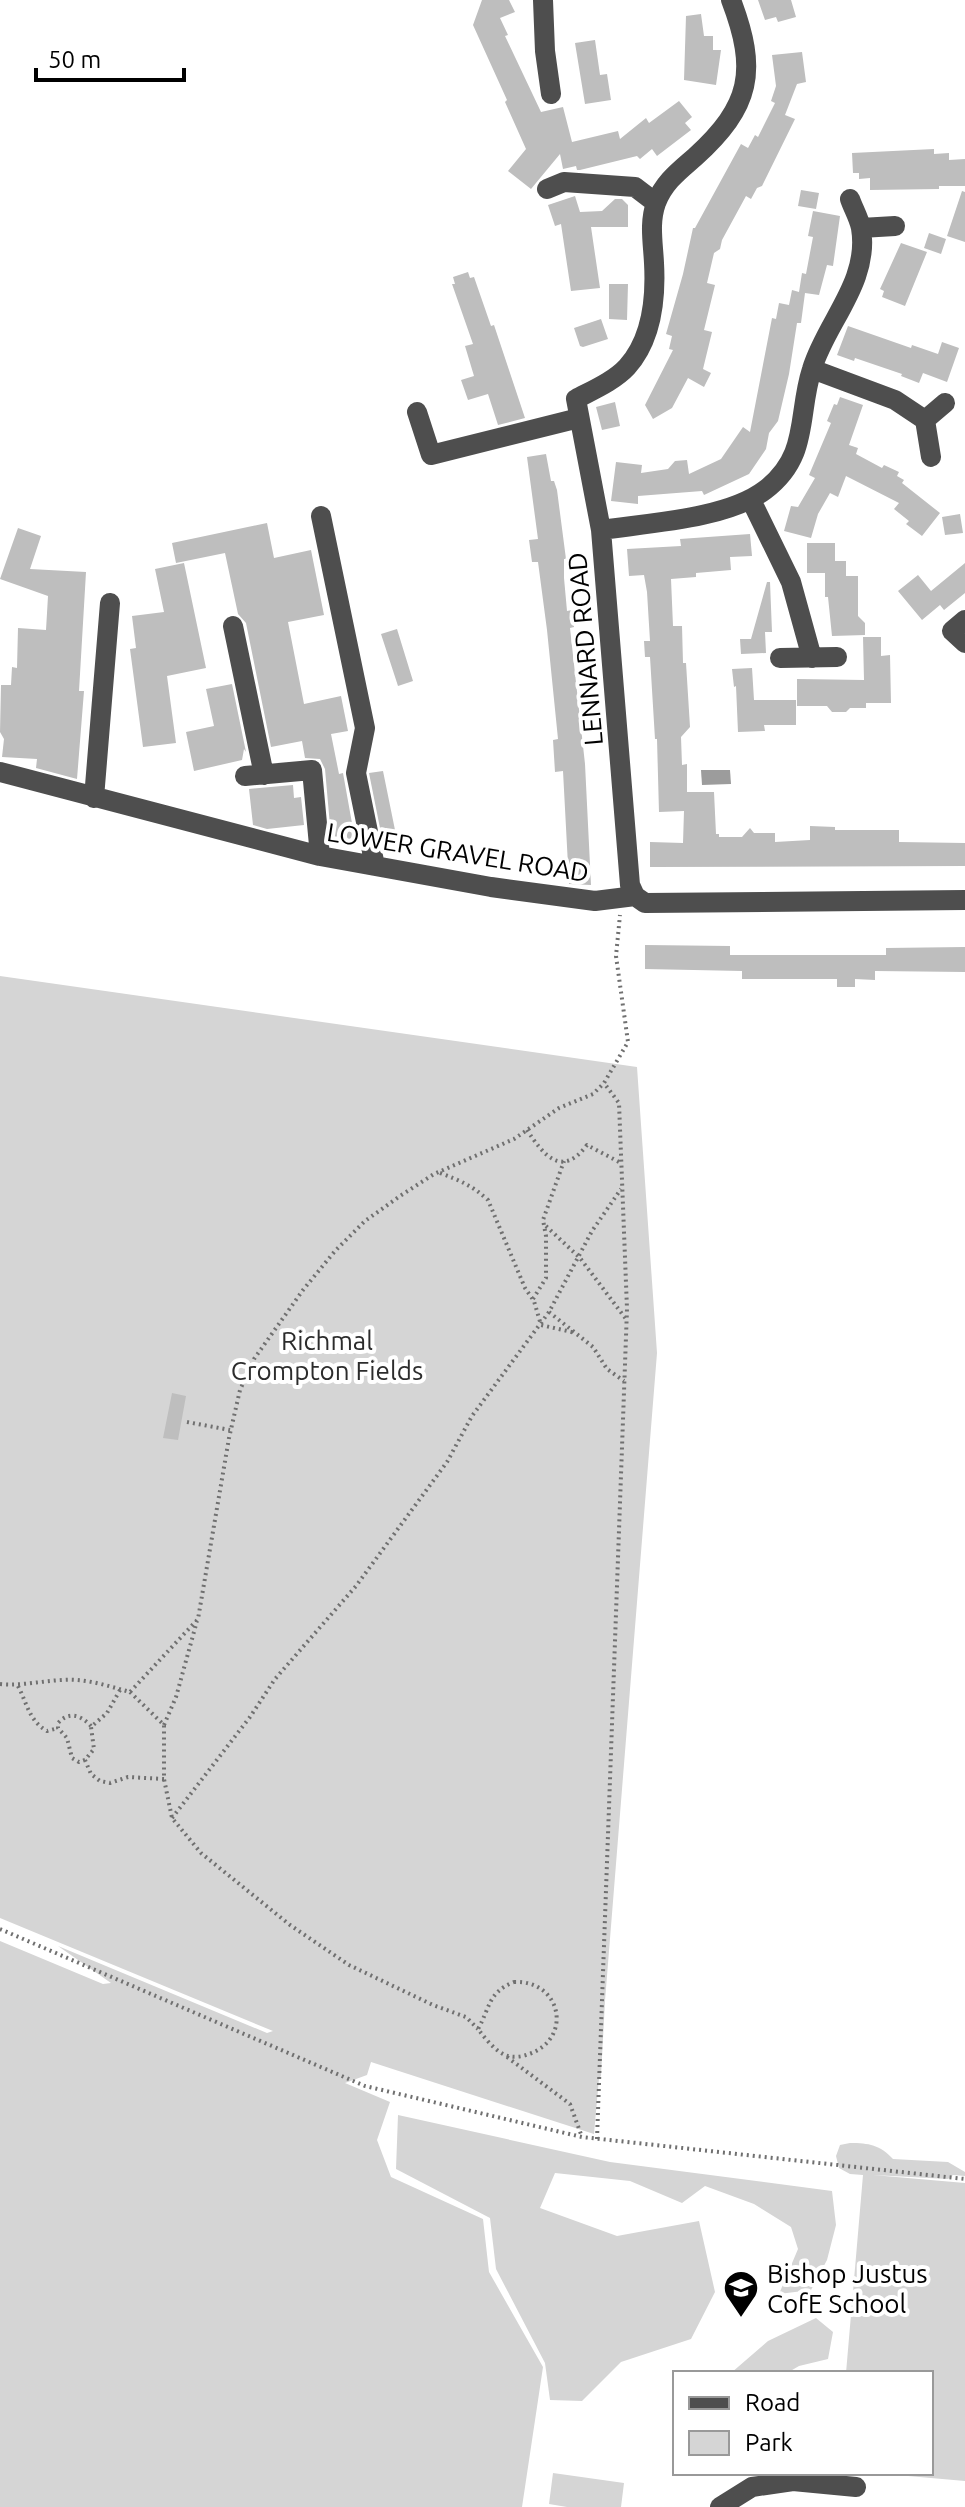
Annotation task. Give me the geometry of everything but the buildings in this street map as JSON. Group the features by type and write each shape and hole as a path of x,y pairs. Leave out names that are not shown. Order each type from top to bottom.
{"street":[{"path":"543,0 551,94"},
{"path":"417,412 431,455 577,408 627,367 642,342 654,301 651,233 656,203 675,174 721,131 740,101 747,66 746,45 731,0"},
{"path":"547,189 564,182 635,187 656,203"},
{"path":"601,530 719,512 751,500 782,474 791,461 802,430 812,369 852,290 860,253 861,228 850,199"},
{"path":"861,228 895,226"},
{"path":"812,369 895,400 925,420 931,457"},
{"path":"925,420 945,403"},
{"name":"LENNARD ROAD","path":"577,408 601,530 630,885 635,896"},
{"path":"751,500 791,582 812,658"},
{"path":"321,516 365,728 356,773 375,866"},
{"path":"94,798 110,603"},
{"path":"965,620 952,631 965,643"},
{"path":"233,626 255,776 312,770 320,856"},
{"path":"780,658 837,657"},
{"name":"LOWER GRAVEL ROAD","path":"0,772 320,856 491,887 595,901 635,896 645,903 965,900"},
{"path":"720,2507 752,2487 793,2481 856,2487"}],"path":[{"path":"582,2137 570,2104 506,2056 466,2017 433,2005 349,1965 290,1925 201,1853 172,1818 164,1779 164,1725 176,1697 198,1619 230,1430 240,1390 254,1359 303,1290 365,1221 437,1172 514,1139 559,1108 593,1094 604,1083 628,1042 616,956 619,916 635,896"},
{"path":"597,2139 627,1321 619,1103 604,1083"},
{"path":"527,1130 540,1150 554,1161 570,1162 587,1145 621,1163"},
{"path":"533,1299 546,1278 543,1220 564,1161"},
{"path":"437,1172 477,1189 488,1200 525,1288 533,1299 541,1325"},
{"path":"172,1818 250,1717 275,1679 356,1586 447,1462 472,1416 541,1325 592,1231 622,1187"},
{"path":"544,1224 580,1258 627,1321"},
{"path":"549,1312 593,1347 607,1369 624,1381"},
{"path":"541,1325 576,1333"},
{"path":"187,1422 230,1430"},
{"path":"130,1692 198,1619"},
{"path":"0,1684 18,1686 65,1679 93,1682 130,1692 164,1725"},
{"path":"18,1686 36,1723 47,1731 58,1728"},
{"path":"91,1727 107,1713 120,1690"},
{"path":"69,1716 82,1718 91,1727 94,1749 85,1760 79,1762 72,1758 67,1738 58,1728 58,1723 69,1716"},
{"path":"85,1760 91,1774 100,1781 110,1783 128,1777 164,1779"},
{"path":"0,1929 365,2086 582,2137 965,2179"},
{"path":"478,2029 494,1994 503,1986 526,1982 547,1992 557,2012 553,2035 537,2051 524,2056 506,2056"}],"green space":[{"name":"Richmal Crompton Fields","path":"0,976 637,1067 657,1353 594,2134 371,2062 367,2075 345,2083 390,2102 377,2140 391,2177 483,2219 489,2272 543,2367 522,2507 0,2507 0,1941 103,1984 111,1983 58,1946 267,2033 273,2031 0,1918"},
{"path":"398,2115 610,2162 832,2191 836,2225 827,2260 811,2290 779,2294 798,2249 791,2227 754,2204 705,2186 682,2203 630,2181 555,2173 540,2208 617,2236 699,2221 715,2292 691,2339 621,2362 582,2401 550,2400 545,2363 496,2269 490,2218 396,2169"},
{"path":"840,2145 874,2146 893,2159 948,2162 965,2172 965,2176 953,2175 948,2179 873,2175 965,2183 965,2481 897,2475 933,2475 933,2371 846,2371 863,2175 850,2174 839,2168 836,2156"},
{"path":"816,2318 833,2332 828,2359 790,2371 733,2371 768,2341"},
{"path":"553,2473 624,2483 621,2507 549,2504"}],"shaded area":[{"path":"701,770 730,770 731,784 702,785"}],"place":[{"name":"Bishop Justus CofE School","path":"741,2319"}]}
